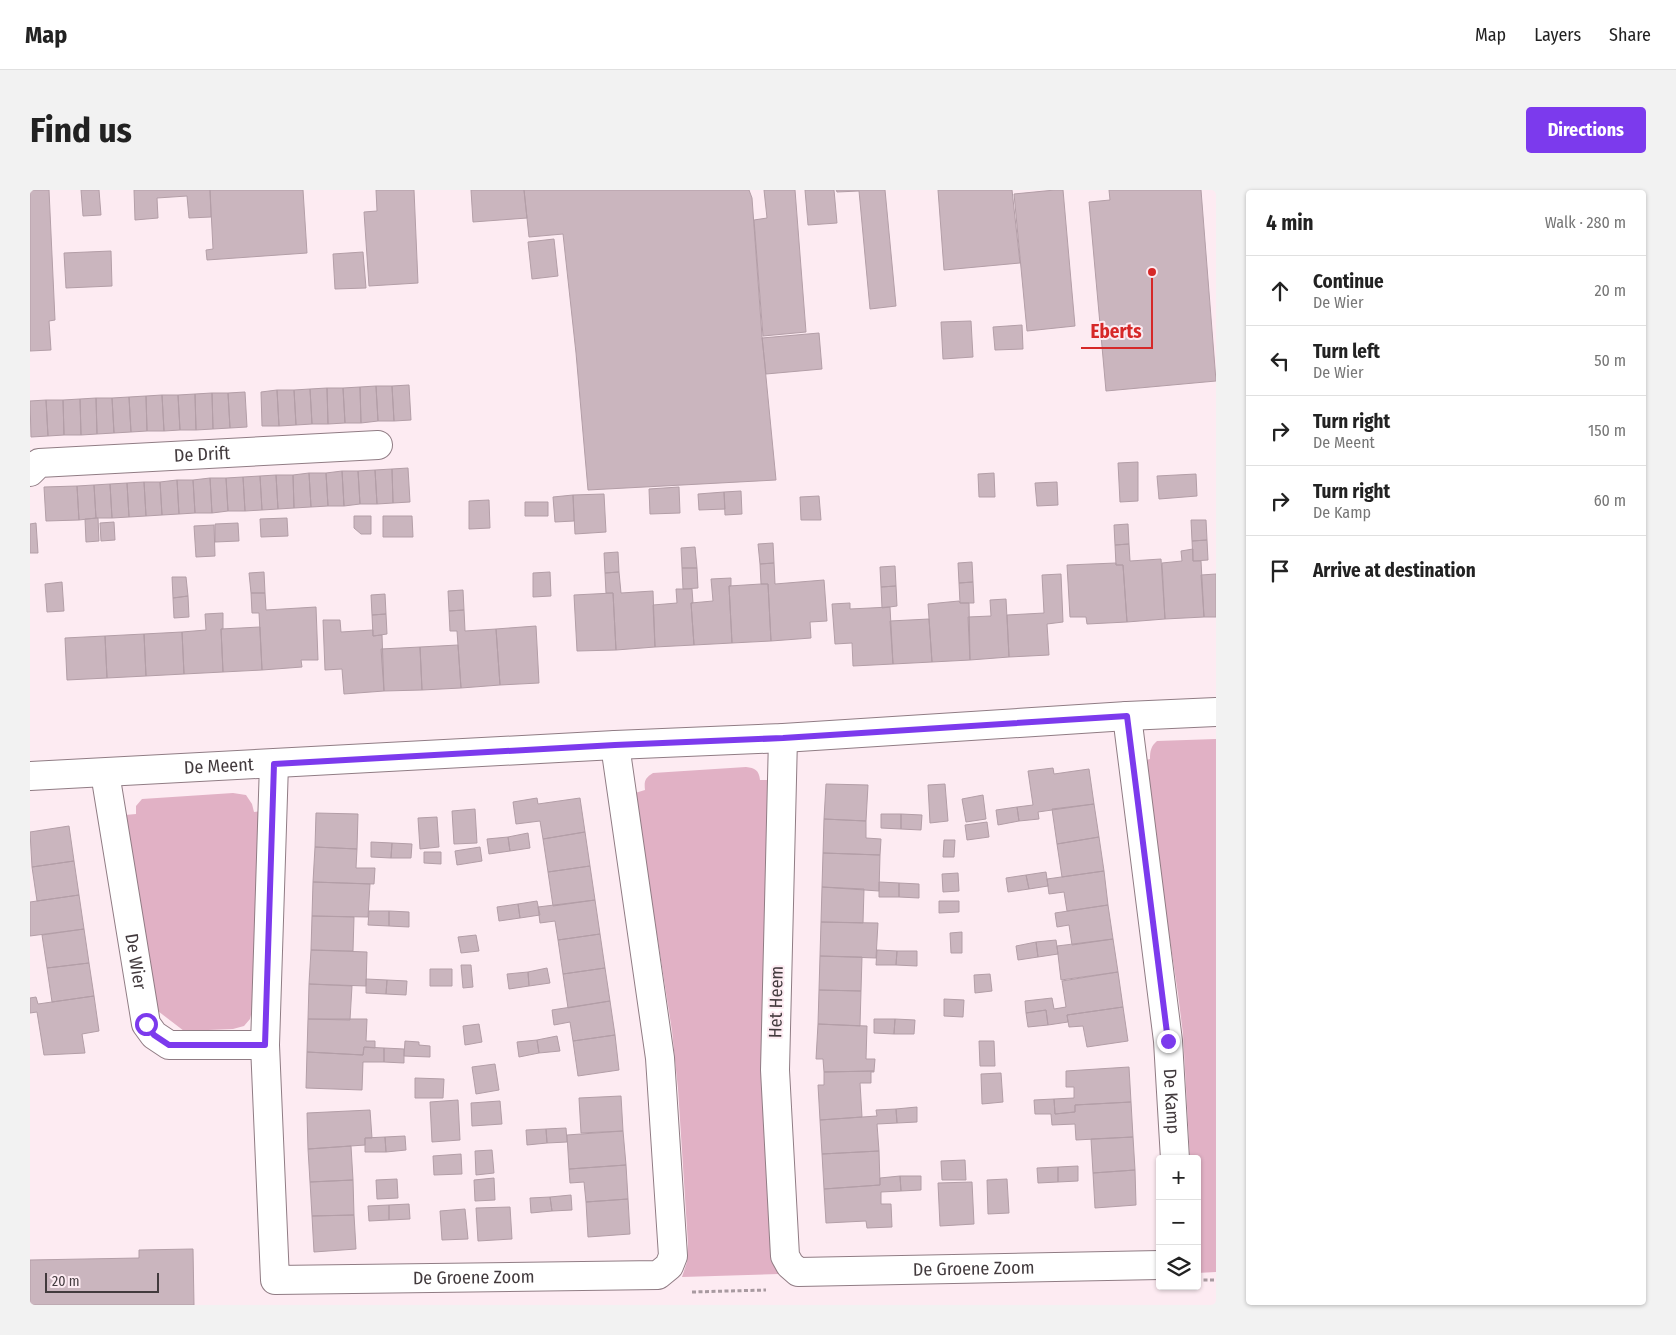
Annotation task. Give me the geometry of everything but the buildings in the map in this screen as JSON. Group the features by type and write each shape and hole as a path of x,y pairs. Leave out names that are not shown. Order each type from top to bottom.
{"street":[{"name":"De Drift","path":"30,472 39,462 378,445"},
{"name":"De Meent","path":"30,776 783,738 1216,712"},
{"name":"De Kamp","path":"1127,716 1168,1041 1175,1155"},
{"name":"Het Heem","path":"783,738 775,1070 786,1256 794,1268"},
{"path":"615,745 661,1066 672,1256 664,1271"},
{"path":"265,1045 274,764"},
{"name":"De Wier","path":"105,773 146,1024 154,1035 169,1045 265,1045"},
{"name":"De Groene Zoom","path":"265,1045 274,1280 664,1271"},
{"name":"De Groene Zoom","path":"794,1268 1156,1265"}],"path":[{"path":"664,1271 659,1292 799,1289 794,1268"},
{"path":"1201,1280 1216,1280"}],"shaded area":[{"path":"1216,739 1216,1272 1201,1273 1201,1155 1190,1155 1183,1034 1143,761 1150,759 1151,749 1157,741"},
{"path":"746,767 756,770 760,780 771,780 763,1081 773,1259 779,1274 682,1277 687,1262 688,1244 678,1089 672,1031 635,793 645,790 646,780 653,773"},
{"path":"233,793 246,795 252,804 254,812 262,811 254,1002 250,1019 244,1026 233,1029 184,1031 154,1008 125,815 136,814 136,806 142,799"}],"place":[{"name":"Eberts","path":"1152,272"}],"route":[{"path":"146,1024 154,1035 169,1045 265,1045 274,764 615,745 783,738 1127,716 1168,1041"}]}
